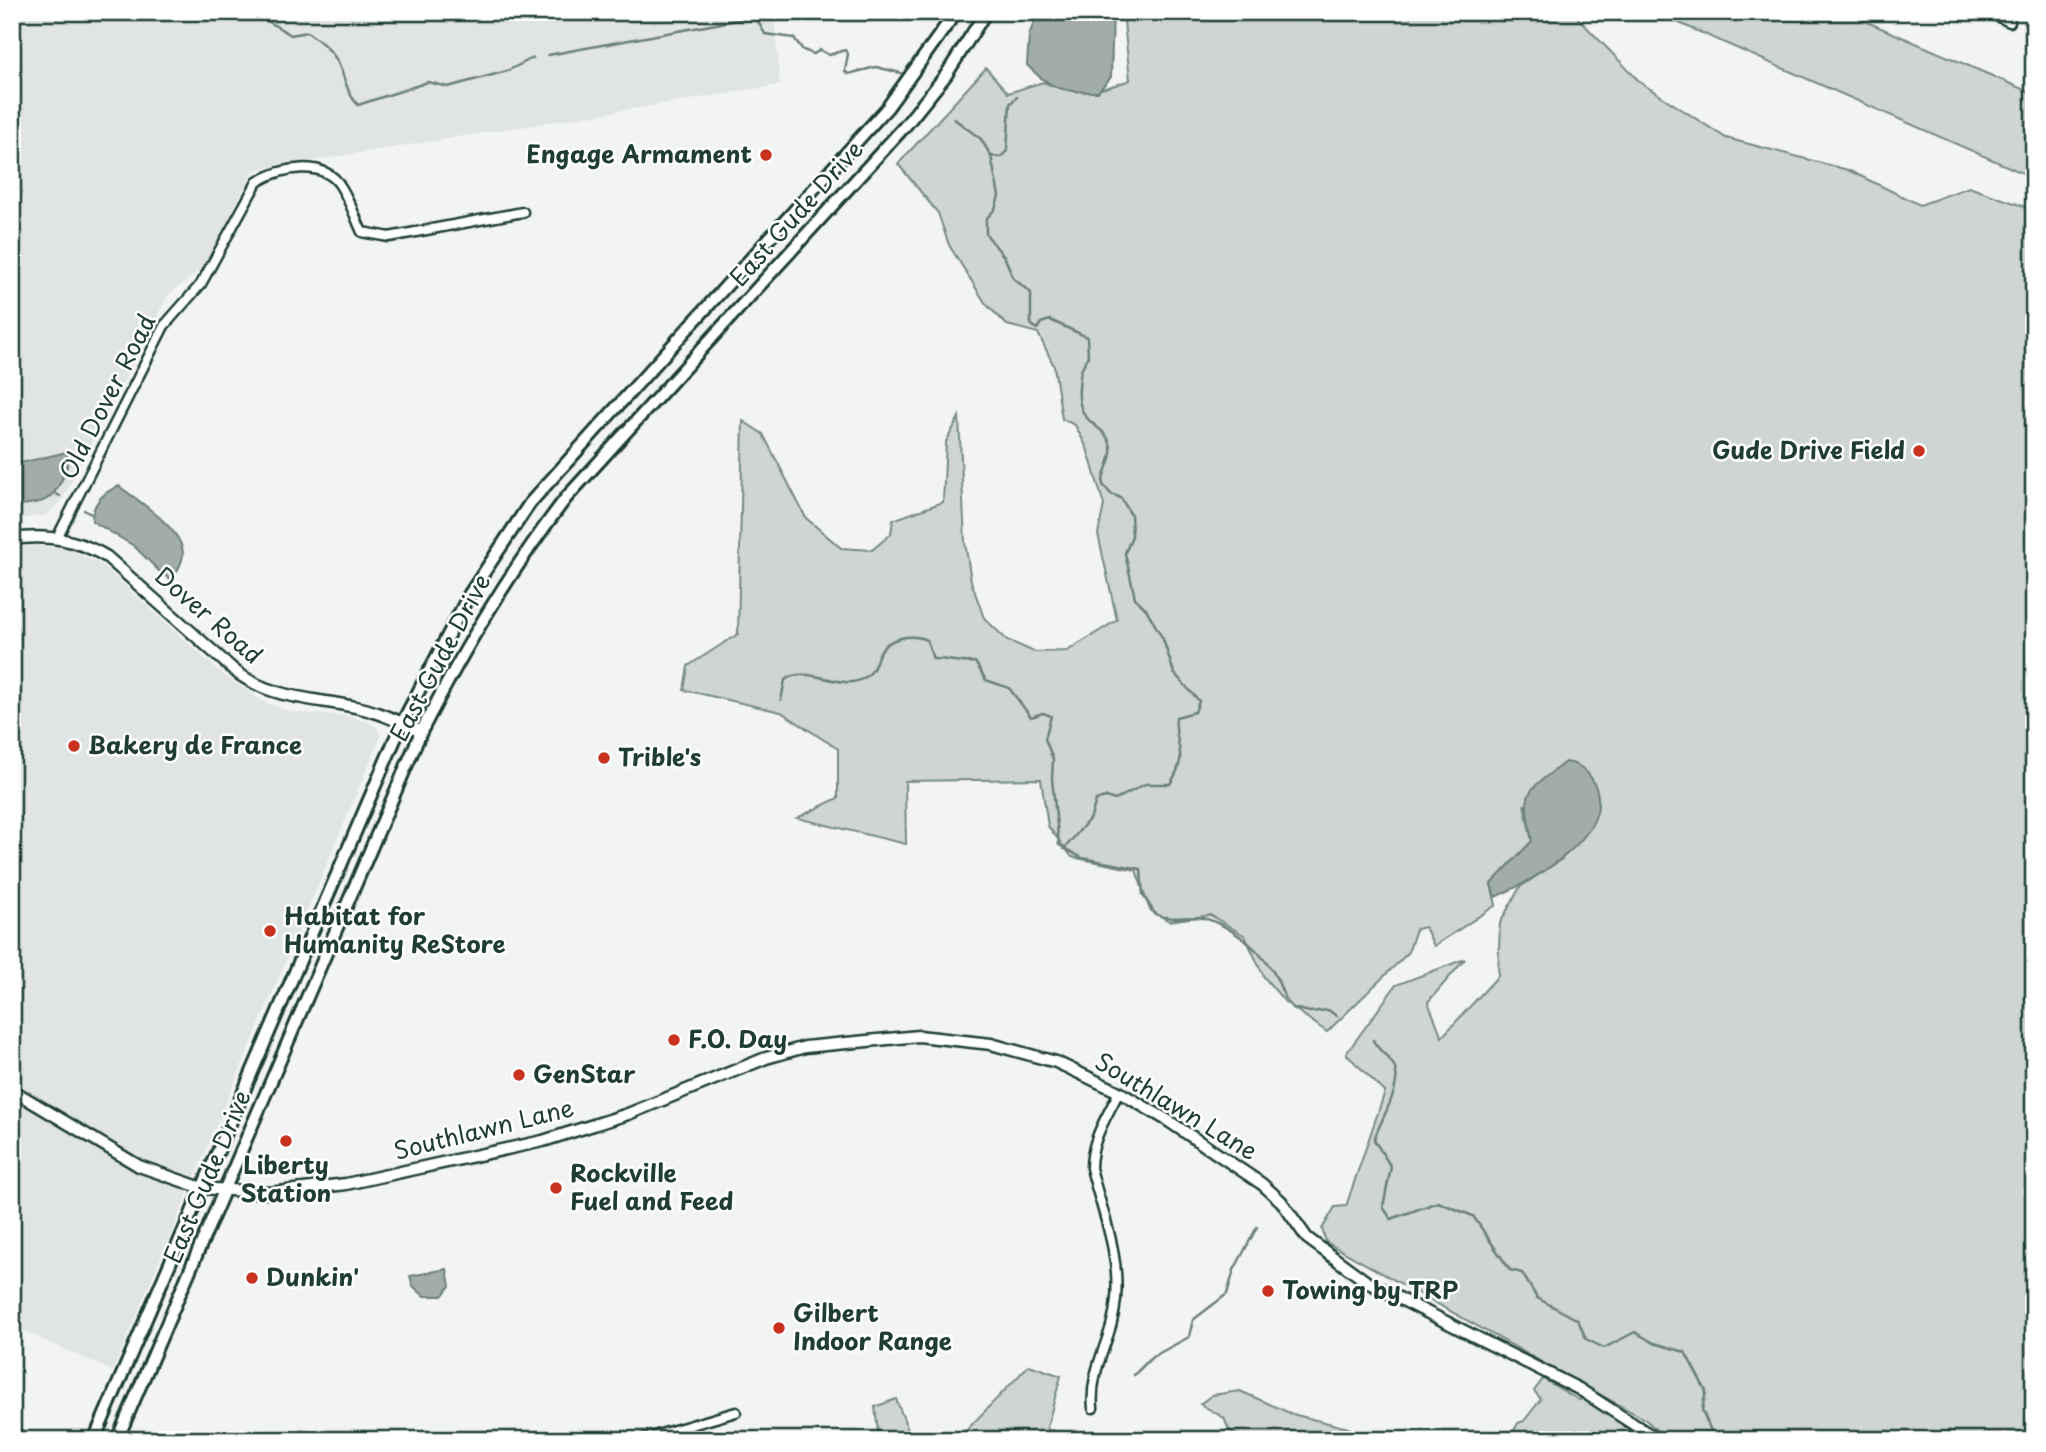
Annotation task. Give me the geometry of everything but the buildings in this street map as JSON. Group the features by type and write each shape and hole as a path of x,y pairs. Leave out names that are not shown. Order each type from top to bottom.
{"main road":[{"name":"East Gude Drive","path":"94,1440 402,723 463,605 530,503 887,108 956,12"},
{"name":"East Gude Drive","path":"117,1440 421,732 480,621 516,564 566,498 905,126 947,75 986,12"}],"street":[{"path":"1987,12 2010,22"},
{"name":"Old Dover Road","path":"57,538 164,326 201,284 257,182 271,173 306,168 325,172 340,184 362,232 388,237 523,212"},
{"name":"Dover Road","path":"12,539 57,538 86,546 117,564 235,671 258,687 281,695 374,712 421,732"},
{"name":"Southlawn Lane","path":"12,1090 139,1166 202,1188 270,1193 329,1187 543,1141 628,1114 766,1058 805,1047 919,1036 967,1041 1056,1062 1119,1092 1262,1184 1281,1200 1307,1238 1367,1282 1579,1390 1658,1440"},
{"path":"1093,1408 1091,1386 1106,1344 1116,1298 1113,1247 1091,1168 1091,1156 1095,1140 1119,1092"},
{"path":"640,1440 736,1412"}],"shaded area":[{"path":"12,12 774,12 780,85 254,170 202,269 168,295 62,500 46,515 12,520"},
{"path":"1038,12 1113,12 1111,77 1098,92 1067,90 1051,85 1027,65 1029,35"},
{"path":"1123,12 1572,12 1641,83 1726,138 1848,170 1920,205 1969,187 2034,210 2034,1440 1667,1440 1646,1420 1326,1242 1322,1229 1335,1207 1346,1206 1385,1092 1346,1054 1396,985 1465,959 1428,1002 1442,1037 1498,976 1500,923 1520,887 1562,859 1524,804 1532,841 1491,884 1496,905 1434,946 1425,927 1416,929 1408,953 1327,1032 1285,1002 1264,977 1245,936 1210,915 1169,921 1150,910 1136,870 1072,857 1048,826 1041,779 905,781 906,844 797,818 838,798 838,749 781,712 684,690 688,666 738,634 743,421 763,434 806,518 841,548 872,550 891,534 893,520 943,502 946,442 959,417 965,542 971,581 984,618 1007,640 1034,652 1067,651 1117,620 1098,534 1104,505 1087,448 1075,425 1062,419 1054,366 1038,333 1007,325 986,304 949,245 938,213 898,164 986,68 1008,93 1043,82 1066,90 1086,92 1130,80"},
{"path":"1654,12 1844,12 2034,94 2034,178"},
{"path":"67,452 66,469 53,494 43,501 12,506 12,465"},
{"path":"119,486 158,516 176,535 183,554 172,580 134,546 92,521 94,509 100,499"},
{"path":"31,545 69,549 102,565 222,674 264,702 291,712 345,716 368,722 377,727 380,738 113,1371 12,1326 12,548"},
{"path":"1565,762 1582,768 1594,783 1598,802 1594,820 1568,853 1530,880 1495,897 1491,884 1532,841 1527,811 1529,794"},
{"path":"447,1269 450,1286 442,1296 424,1296 413,1286 410,1276"},
{"path":"1029,1365 1061,1376 1047,1427 1054,1440 957,1440"},
{"path":"1543,1379 1579,1400 1588,1397 1652,1440 1509,1440 1518,1423 1524,1421 1541,1399 1534,1391"},
{"path":"1240,1391 1292,1414 1348,1428 1376,1440 1246,1440 1229,1430 1224,1418 1200,1404 1212,1395"},
{"path":"896,1399 912,1440 879,1440 875,1407"}],"waterway":[{"path":"252,12 291,35 307,32 323,44 336,59 350,94 358,105 428,82 448,87 507,71 533,58"},
{"path":"753,12 765,34 794,38 803,50 814,54 820,50 829,55 845,50 848,54 845,71 848,74 876,67 901,73"},
{"path":"548,55 754,17"},
{"path":"991,156 1001,157 1007,151 1010,104 1017,97"},
{"path":"953,118 981,139 991,156 999,196 995,209 986,219 986,234 1005,258 1013,278 1031,293 1031,324 1037,329 1041,323 1050,320 1087,337 1088,357 1081,372 1079,401 1082,411 1104,433 1111,448 1103,485 1111,494 1121,498 1131,515 1132,536 1125,553 1135,598 1146,609 1163,639 1174,673 1199,701 1195,712 1176,717 1180,757 1170,784 1145,784 1115,800 1106,797 1096,800 1091,817 1064,849"},
{"path":"56,494 60,496"},
{"path":"84,510 91,514"},
{"path":"781,700 785,680 794,676 813,676 844,682 862,679 872,671 883,648 901,638 927,640 933,659 975,662 986,680 1009,688 1031,717 1043,713 1051,716 1045,739 1053,759 1052,779 1059,845 1082,858 1141,869 1143,895 1155,914 1169,918 1206,918 1223,926 1242,938 1266,961 1293,1008 1310,1012 1328,1010 1337,1016"},
{"path":"1373,1040 1392,1062 1396,1074 1394,1092 1374,1140 1391,1167 1383,1207 1391,1219 1438,1202 1473,1216 1510,1270 1522,1273 1537,1298 1578,1320 1586,1339 1604,1348 1635,1332 1654,1343 1685,1352 1706,1391 1702,1410 1715,1440"},
{"path":"1134,1375 1152,1357 1189,1337 1193,1320 1227,1294 1234,1270 1257,1227"},
{"path":"1034,1440 1041,1439 1053,1430"}],"place":[{"name":"Engage Armament","path":"766,155"},
{"name":"Gude Drive Field","path":"1919,451"},
{"name":"Bakery de France","path":"74,746"},
{"name":"Trible's","path":"604,758"},
{"name":"Habitat for Humanity ReStore","path":"270,931"},
{"name":"F.O. Day","path":"674,1040"},
{"name":"GenStar","path":"519,1075"},
{"name":"Liberty Station","path":"286,1141"},
{"name":"Rockville Fuel and Feed","path":"556,1188"},
{"name":"Dunkin'","path":"252,1278"},
{"name":"Towing by TRP","path":"1268,1291"},
{"name":"Gilbert Indoor Range","path":"779,1328"}]}
